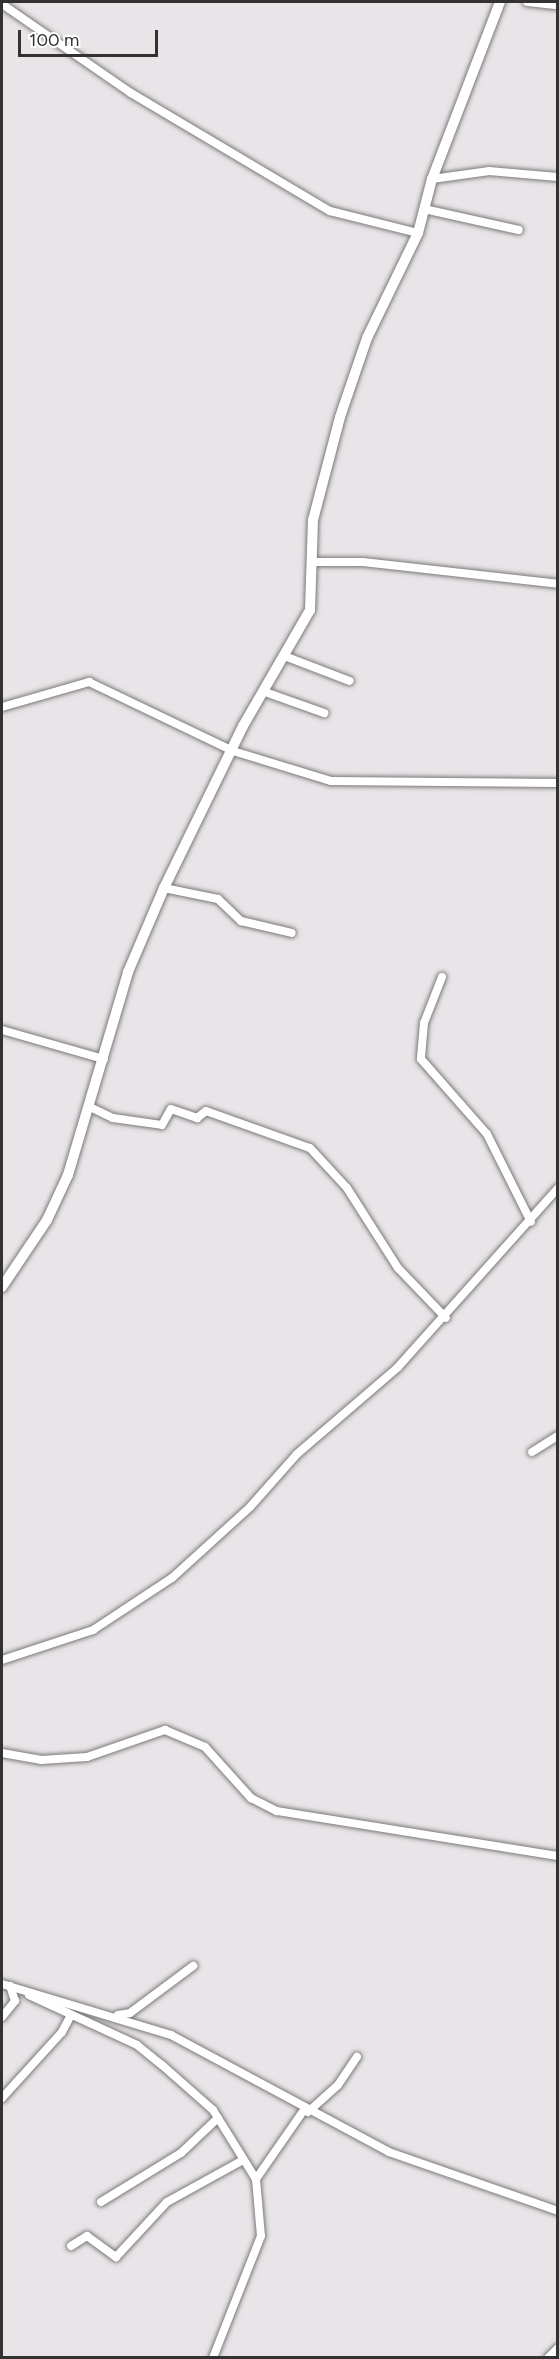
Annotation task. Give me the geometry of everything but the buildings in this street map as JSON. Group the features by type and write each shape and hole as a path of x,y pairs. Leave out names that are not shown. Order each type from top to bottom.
{"street":[{"path":"2,1287 47,1220 90,1107 128,972 164,888 233,751 310,610 318,489 350,387 418,232 432,179 500,2"},
{"path":"527,2 558,5"},
{"path":"2,4 121,87 330,211 418,232"},
{"path":"432,179 489,171 558,177"},
{"path":"424,209 519,230"},
{"path":"313,562 363,562 558,584"},
{"path":"286,657 350,681"},
{"path":"2,707 89,682 233,751 310,776 362,785 558,783"},
{"path":"265,692 324,713"},
{"path":"164,888 218,899 241,921 292,933"},
{"path":"442,977 424,1023 421,1059 487,1134 531,1222"},
{"path":"2,1030 104,1059"},
{"path":"90,1107 113,1118 162,1125 171,1109 197,1118 206,1111 309,1148 347,1188 398,1268 446,1318"},
{"path":"2,1660 93,1630 172,1578 250,1507 297,1454 446,1318 558,1188"},
{"path":"532,1452 558,1436"},
{"path":"2,1753 41,1760 87,1757 165,1730 205,1747 251,1798 277,1811 558,1856"},
{"path":"117,2016 130,2013 194,1966"},
{"path":"6,1985 117,2016 171,2035 306,2111 389,2152 558,2211"},
{"path":"2,2017 15,2001 6,1985"},
{"path":"21,1989 136,2045 218,2118 255,2179 261,2236 213,2358"},
{"path":"2,2098 62,2032 71,2015"},
{"path":"255,2179 306,2111 338,2085 357,2058"},
{"path":"101,2202 181,2153 218,2118"},
{"path":"71,2246 87,2236 116,2257 167,2202 243,2160"},
{"path":"548,2358 558,2348"}]}
